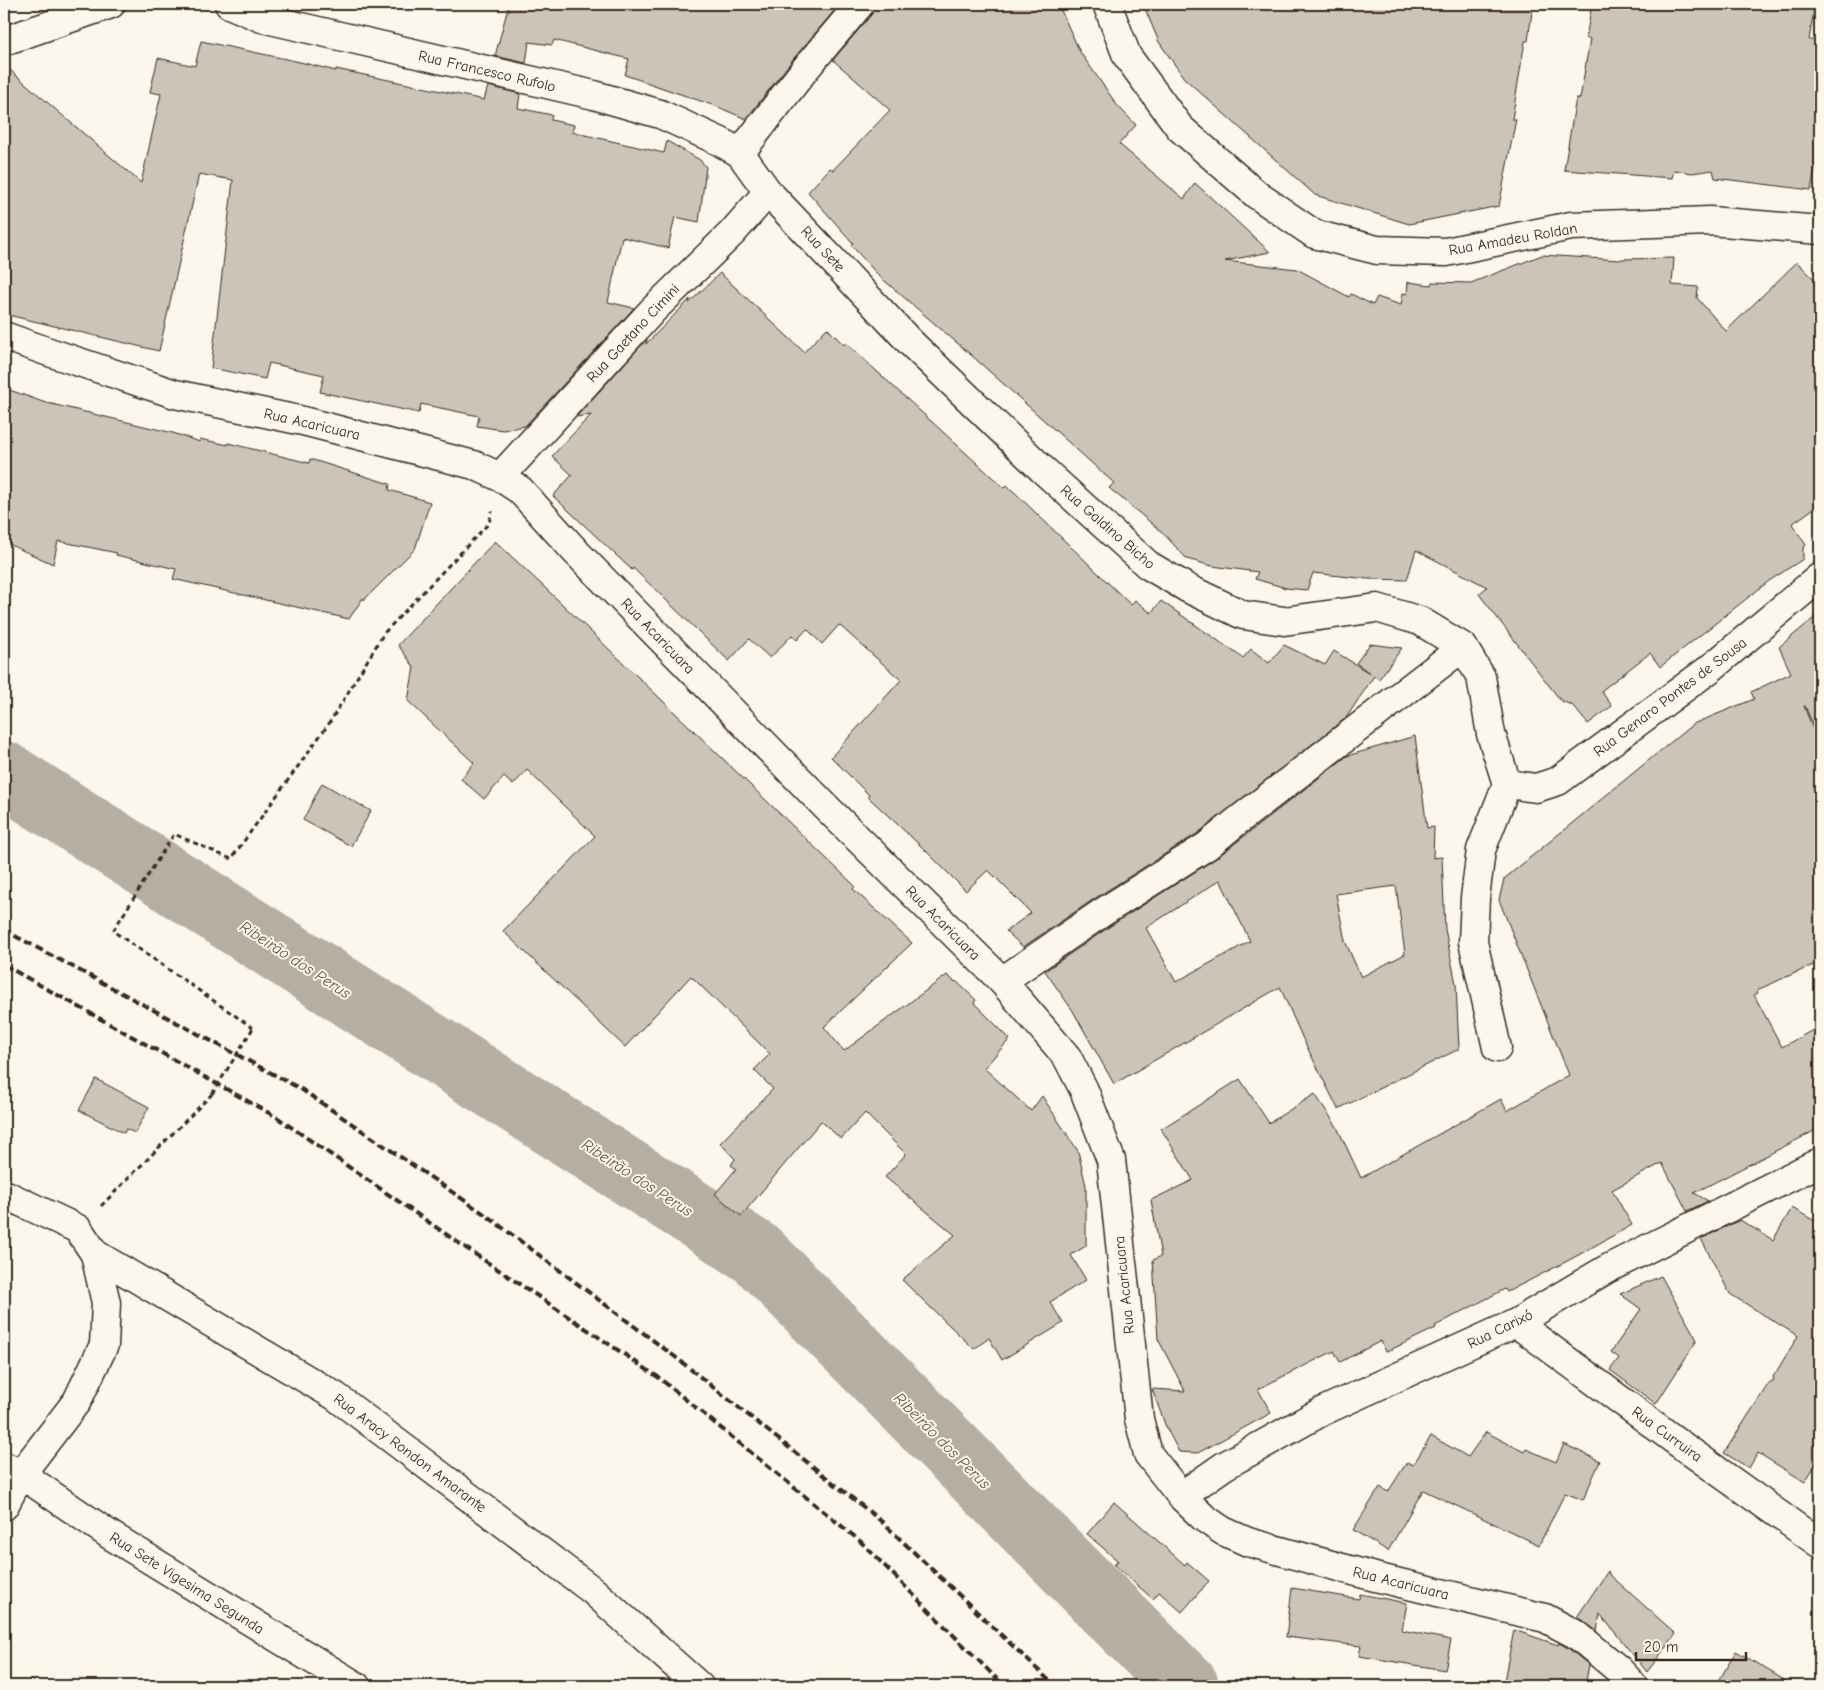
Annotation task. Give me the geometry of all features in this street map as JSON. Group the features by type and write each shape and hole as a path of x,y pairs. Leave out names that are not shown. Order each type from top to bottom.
{"street":[{"path":"4,41 111,4"},
{"name":"Rua Francesco Rufolo","path":"229,4 262,18 594,95 660,114 720,140 740,153"},
{"path":"740,153 806,68 860,4"},
{"name":"Rua Amadeu Roldan","path":"1107,4 1127,56 1180,128 1257,196 1314,234 1377,250 1446,252 1571,226 1710,221 1820,230"},
{"name":"Rua Sete","path":"740,153 768,192 910,342"},
{"name":"Rua Gaetano Cimini","path":"500,477 653,310 732,233 768,192"},
{"name":"Rua Acaricuara","path":"4,336 175,394 312,423 474,465 500,477 520,490 577,553 827,808 1002,981 1067,1057 1084,1090 1111,1160 1139,1419 1148,1454 1181,1496 1204,1518 1223,1531 1248,1542 1375,1577 1545,1618 1577,1635 1619,1670 1634,1686"},
{"name":"Rua Galdino Bicho","path":"910,342 1131,551 1148,565 1189,588 1243,615 1284,621 1377,608 1420,621 1463,647 1481,677 1491,734 1508,784"},
{"name":"Rua Genaro Pontes de Sousa","path":"1508,784 1536,788 1558,781 1718,662 1820,577"},
{"path":"1002,981 1104,912 1207,846 1463,647"},
{"path":"1497,1048 1473,942 1475,898 1481,850 1508,784"},
{"name":"Rua Carixó","path":"1181,1496 1224,1466 1323,1411 1516,1323 1607,1270 1820,1162"},
{"path":"4,1194 78,1229"},
{"name":"Rua Aracy Rondon Amarante","path":"4,1506 12,1470 77,1401 104,1345 106,1303 95,1254 78,1229"},
{"name":"Rua Aracy Rondon Amarante","path":"95,1254 335,1396 592,1590 700,1686"},
{"name":"Rua Curruira","path":"1516,1323 1684,1447 1820,1544"},
{"name":"Rua Sete Vigesima Segunda","path":"12,1470 110,1535 356,1686"}],"path":[{"path":"78,1229 212,1094 253,1028 113,931 174,834 231,859 330,722 384,633 489,523 500,477"}],"building":[{"path":"509,4 840,4 746,119 718,107 625,75 629,59 554,40 552,45 529,42 526,63 495,56"},
{"path":"875,4 1058,4 1080,52 1117,105 1136,125 1119,144 1184,199 1195,183 1270,252 1225,261 1297,269 1349,297 1351,294 1373,305 1377,297 1401,305 1403,293 1407,294 1408,282 1431,285 1432,282 1471,283 1542,255 1620,260 1674,258 1672,285 1698,287 1697,298 1726,331 1797,262 1820,285 1820,504 1792,524 1806,545 1803,548 1803,559 1769,581 1660,667 1650,653 1601,691 1612,706 1588,724 1572,705 1561,701 1479,594 1487,587 1416,550 1407,580 1368,579 1313,573 1307,590 1286,588 1255,579 1258,572 1212,566 1187,559 1162,532 1109,488 1114,483 970,354 879,276 808,192 830,168 833,170 890,110 833,60 872,14"},
{"path":"1143,4 1533,4 1528,41 1525,41 1512,119 1516,119 1499,206 1409,224 1315,195 1184,78 1159,42"},
{"path":"1592,4 1815,4 1809,40 1820,40 1820,140 1811,190 1715,178 1713,170 1692,173 1674,170 1672,178 1564,170 1576,98 1580,99 1590,39 1586,38"},
{"path":"201,41 336,71 336,69 484,100 488,86 520,94 518,108 552,115 551,120 574,125 572,132 664,153 667,141 700,160 706,167 699,222 675,217 668,248 622,237 608,302 634,308 525,426 503,430 477,426 479,416 421,404 419,413 320,392 324,375 269,363 265,379 211,368 233,180 199,174 159,351 4,314 4,65 141,183 161,94 150,92 158,58 195,66"},
{"path":"720,273 804,352 827,328 844,345 846,343 1004,488 1007,485 1131,605 1135,600 1151,613 1161,601 1243,658 1251,649 1269,663 1284,645 1325,665 1334,651 1371,674 1356,663 1370,644 1402,648 1379,679 1374,676 1346,718 1198,833 1023,947 1006,931 1031,913 988,870 966,891 868,797 869,795 831,757 901,680 839,625 822,644 807,629 797,640 792,635 770,658 749,639 729,661 633,568 632,570 553,496 572,475 552,456 591,415 576,417 647,339 646,344 690,299 689,303"},
{"path":"4,388 43,402 173,433 200,442 200,439 228,445 228,443 309,463 310,459 390,484 389,490 430,502 415,549 364,600 363,598 349,619 173,579 176,569 116,555 117,553 58,541 53,564 4,542"},
{"path":"495,541 855,886 853,889 912,943 824,1027 844,1051 947,975 976,1000 974,1003 1010,1039 984,1068 1031,1111 1042,1096 1078,1151 1086,1186 1086,1246 1071,1255 1086,1280 1050,1302 1063,1323 1002,1360 989,1338 974,1349 902,1280 955,1235 885,1177 906,1154 865,1113 841,1139 821,1121 741,1216 715,1194 736,1169 731,1165 735,1159 720,1143 773,1089 754,1070 770,1054 691,976 625,1047 503,931 595,836 527,770 513,785 504,777 484,799 461,779 474,763 408,701 414,667 398,645"},
{"path":"1820,613 1820,742 1804,706 1820,747 1820,962 1757,990 1758,993 1754,995 1782,1047 1820,1026 1820,1128 1694,1193 1708,1201 1687,1211 1662,1163 1612,1190 1632,1225 1573,1258 1507,1292 1505,1289 1435,1326 1436,1328 1386,1352 1381,1341 1340,1362 1334,1351 1258,1389 1271,1413 1198,1453 1179,1452 1166,1427 1152,1389 1185,1391 1158,1339 1153,1260 1161,1256 1151,1200 1193,1180 1161,1129 1240,1079 1269,1123 1315,1094 1337,1127 1361,1178 1501,1099 1507,1111 1569,1075 1499,900 1504,879 1693,724 1754,699 1751,692 1791,673 1779,647"},
{"path":"1415,736 1427,828 1434,827 1433,858 1442,857 1445,929 1456,984 1459,1049 1338,1109 1303,1039 1280,987 1114,1084 1073,1011 1045,971 1112,925 1215,859 1347,756","holes":["1220,880 1250,941 1176,982 1146,928","1396,886 1405,954 1361,977 1345,941 1336,894"]},
{"path":"322,783 371,811 351,846 303,820"},
{"path":"96,1079 149,1107 135,1133 126,1129 124,1133 79,1110"},
{"path":"1792,1208 1820,1224 1820,1457 1805,1482 1758,1453 1749,1468 1724,1453 1769,1383 1774,1380 1773,1377 1798,1336 1730,1294 1701,1239 1740,1220 1773,1240"},
{"path":"1661,1276 1697,1340 1656,1404 1610,1370 1619,1358 1611,1352 1641,1309 1620,1294"},
{"path":"1486,1432 1524,1452 1526,1449 1556,1462 1564,1444 1600,1461 1583,1500 1565,1493 1539,1545 1423,1490 1388,1551 1353,1530 1380,1487 1388,1492 1407,1462 1413,1465 1431,1436 1468,1457"},
{"path":"1114,1502 1185,1565 1187,1562 1209,1581 1182,1612 1159,1592 1153,1599 1114,1565 1118,1561 1087,1534"},
{"path":"1608,1571 1609,1574 1676,1634 1647,1672 1600,1614 1597,1631 1577,1617"},
{"path":"1292,1588 1359,1599 1360,1594 1407,1603 1402,1630 1451,1640 1445,1670 1359,1656 1361,1646 1286,1637"},
{"path":"1514,1630 1558,1645 1559,1643 1568,1648 1589,1665 1585,1686 1503,1686"},
{"path":"1736,1651 1794,1686 1716,1686"}],"waterway":[{"name":"Ribeirão dos Perus","path":"4,774 757,1254 1186,1686"}],"railway":[{"path":"4,930 301,1089 483,1213 674,1356 881,1521 1055,1686"},
{"path":"4,965 278,1118 466,1248 658,1377 860,1541 1004,1686"}]}
